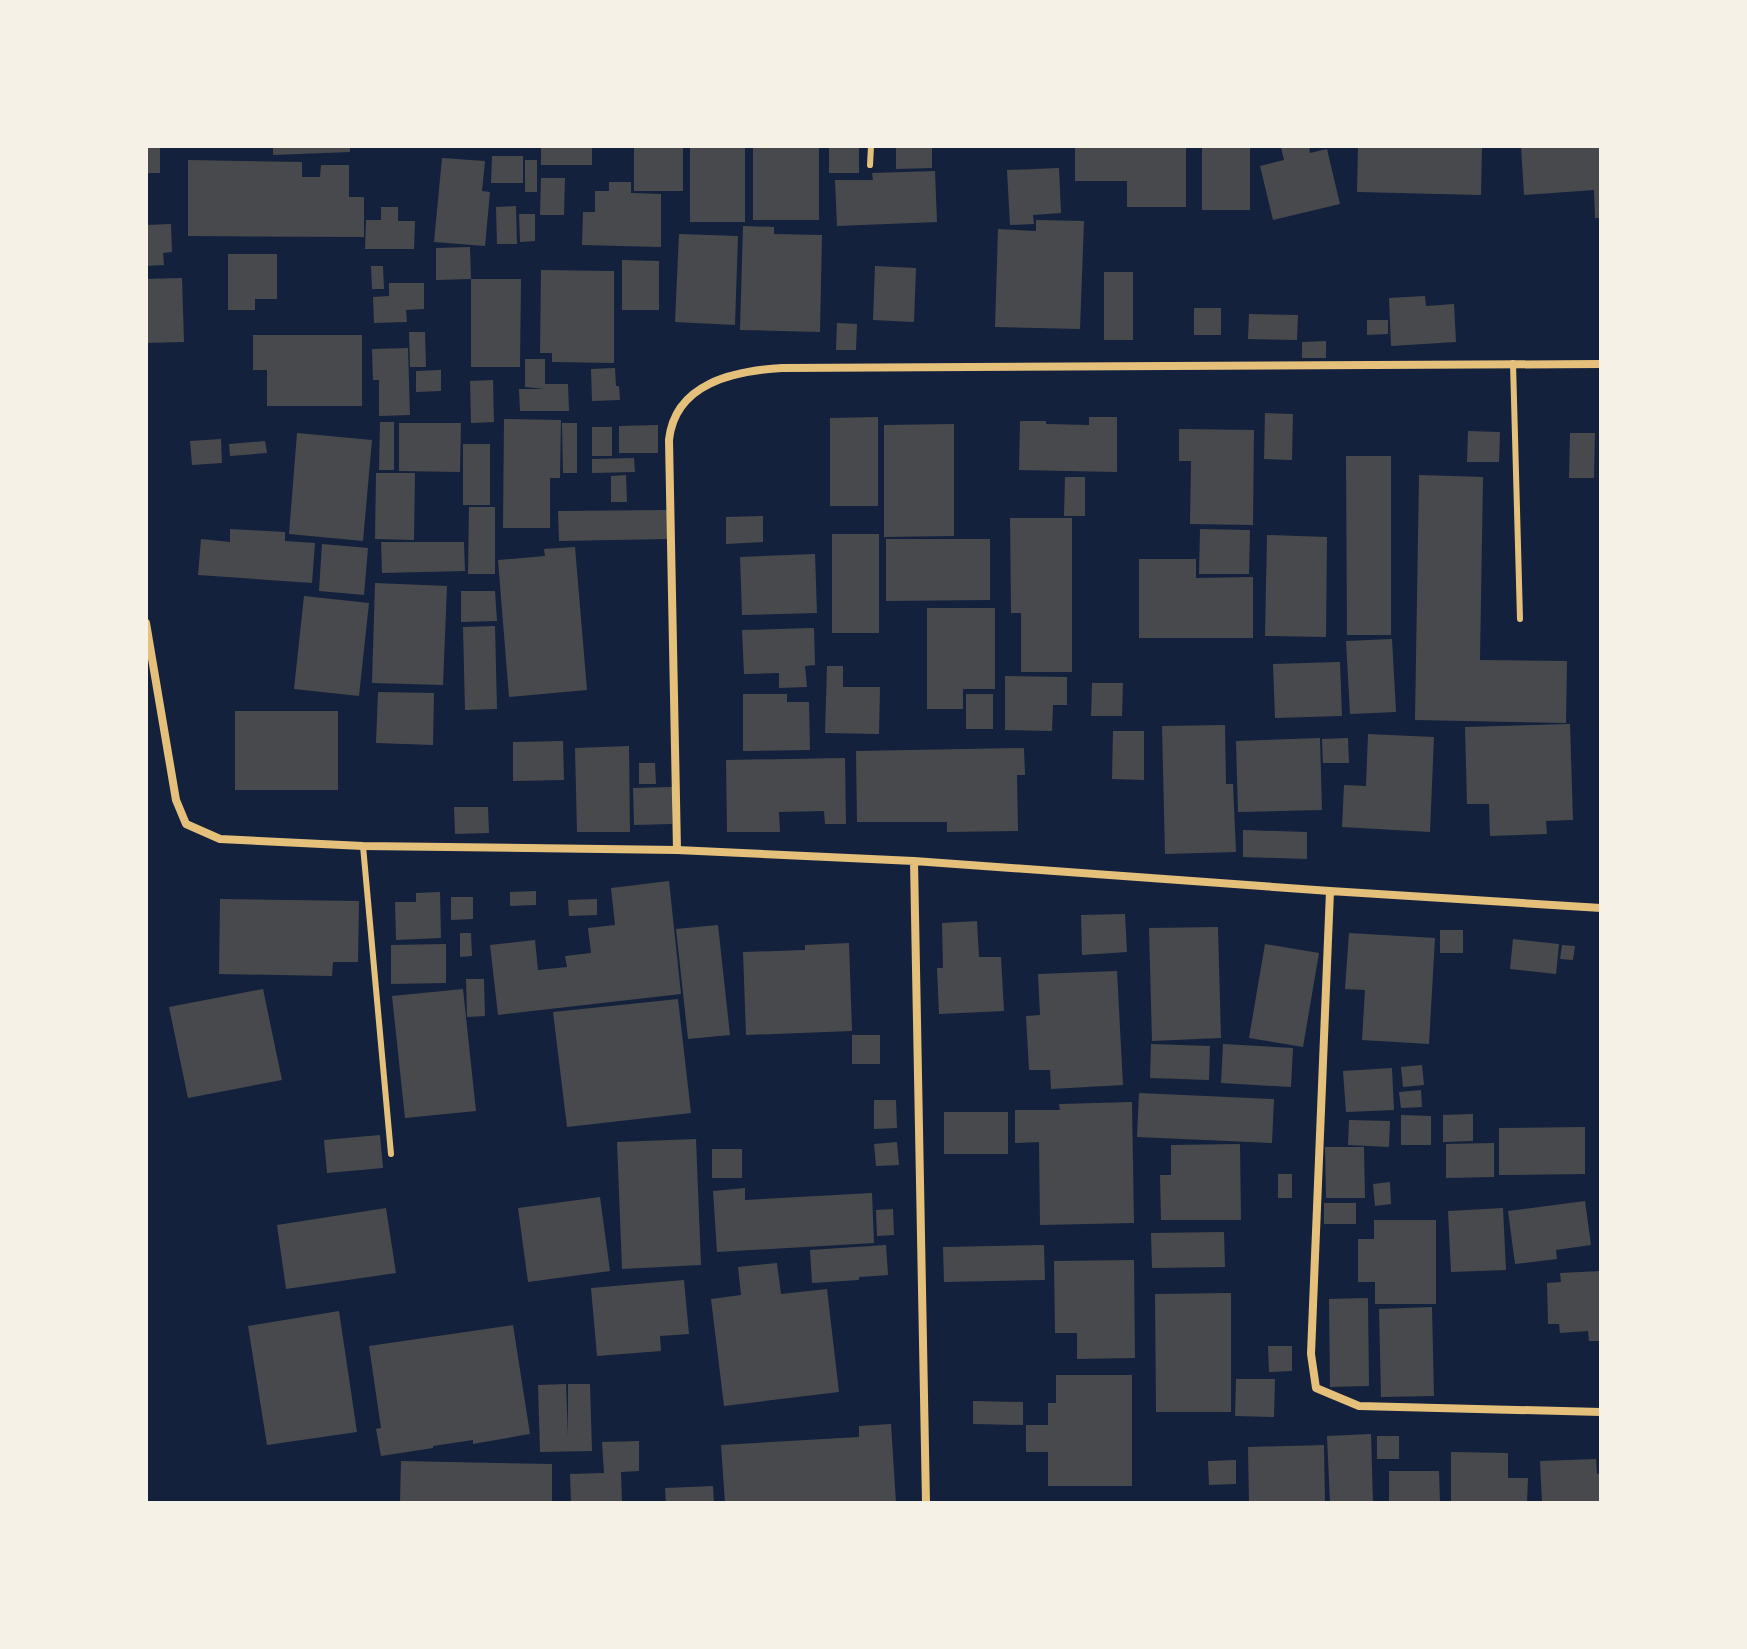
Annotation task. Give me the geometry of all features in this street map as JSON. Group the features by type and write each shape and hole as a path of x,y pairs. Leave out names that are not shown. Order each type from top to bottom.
{"street":[{"path":"677,850 669,440 671,425 684,401 709,384 742,372 782,368 1601,364"},
{"path":"146,623 176,800 186,824 220,839 363,846 677,850 914,861 1601,908"},
{"path":"914,861 926,1503"},
{"path":"1330,891 1311,1354 1316,1388 1359,1406 1601,1412"}],"lane":[{"path":"870,165 871,146"},
{"path":"1513,363 1520,619"},
{"path":"363,846 391,1154"}],"building":[{"path":"146,146 160,146 160,173 146,173"},
{"path":"273,146 350,146 350,152 273,155"},
{"path":"541,146 592,146 592,165 541,165"},
{"path":"634,146 683,146 683,191 634,191"},
{"path":"690,146 745,146 745,222 690,222"},
{"path":"753,146 819,146 819,220 753,220"},
{"path":"829,146 859,146 859,173 829,173"},
{"path":"896,146 932,146 932,168 896,169"},
{"path":"1075,146 1186,146 1186,207 1127,207 1127,181 1075,181"},
{"path":"1202,146 1250,146 1250,210 1202,210"},
{"path":"1309,146 1310,153 1327,149 1340,204 1273,220 1260,166 1284,160 1281,147"},
{"path":"1358,146 1482,146 1481,195 1357,192"},
{"path":"1521,146 1601,146 1601,218 1595,218 1594,190 1524,195"},
{"path":"492,156 523,156 523,183 491,183"},
{"path":"442,158 485,161 482,191 490,192 485,246 434,242"},
{"path":"188,160 302,162 302,177 320,177 321,165 349,165 349,197 364,197 364,237 188,236"},
{"path":"525,160 537,160 537,192 525,192"},
{"path":"1059,168 1061,213 1033,215 1034,224 1010,225 1007,170"},
{"path":"935,171 937,222 837,226 835,180 873,180 872,173"},
{"path":"541,178 565,178 564,215 540,215"},
{"path":"609,182 631,182 631,193 661,194 661,247 582,245 583,212 595,212 595,191 609,191"},
{"path":"516,206 517,244 497,244 496,207"},
{"path":"381,207 398,207 398,221 415,221 414,249 365,249 366,220 381,220"},
{"path":"519,214 535,214 535,241 520,242"},
{"path":"1036,220 1084,221 1080,329 995,327 998,229 1036,231"},
{"path":"171,224 172,252 163,253 164,265 146,266 146,225"},
{"path":"743,226 774,227 774,234 822,235 820,332 740,330"},
{"path":"679,234 738,236 735,325 675,322"},
{"path":"470,247 471,279 436,280 436,248"},
{"path":"228,254 277,254 277,299 255,299 255,310 228,310"},
{"path":"622,260 659,261 659,310 622,310"},
{"path":"371,266 383,266 384,289 372,289"},
{"path":"875,266 916,268 914,322 873,320"},
{"path":"541,270 614,271 614,363 552,362 552,353 540,353"},
{"path":"1104,272 1133,272 1133,340 1104,340"},
{"path":"182,278 184,342 146,343 146,279"},
{"path":"471,279 521,279 520,367 471,367"},
{"path":"389,283 424,283 424,309 406,310 407,322 374,323 373,297 389,296"},
{"path":"1425,296 1426,306 1454,304 1456,342 1391,346 1389,298"},
{"path":"1194,308 1221,308 1221,335 1194,335"},
{"path":"1249,314 1298,315 1297,340 1248,339"},
{"path":"1367,320 1388,320 1388,334 1367,335"},
{"path":"837,323 857,324 856,350 836,350"},
{"path":"409,332 425,332 426,367 410,367"},
{"path":"253,335 362,335 362,406 267,406 267,370 253,370"},
{"path":"1326,341 1326,358 1302,358 1302,342"},
{"path":"408,348 410,415 379,416 379,380 373,380 372,349"},
{"path":"525,359 545,359 545,384 568,384 569,411 520,411 519,389 545,389 525,387"},
{"path":"615,368 620,400 592,401 591,369"},
{"path":"441,370 441,391 416,392 416,371"},
{"path":"493,380 494,422 471,423 470,381"},
{"path":"1265,413 1293,414 1292,460 1264,459"},
{"path":"878,417 878,506 830,506 830,418"},
{"path":"1089,417 1117,417 1117,472 1019,470 1020,421 1089,425"},
{"path":"504,419 561,420 560,478 550,478 550,528 503,528"},
{"path":"380,422 394,422 394,470 379,470"},
{"path":"399,423 461,423 460,472 399,471"},
{"path":"562,423 577,423 577,473 563,473"},
{"path":"954,424 954,536 884,537 884,425"},
{"path":"658,425 658,453 619,453 619,426"},
{"path":"592,427 612,427 612,456 592,456"},
{"path":"1179,429 1254,430 1253,525 1190,524 1191,461 1179,461"},
{"path":"1468,431 1500,432 1499,462 1467,462"},
{"path":"297,433 372,440 363,541 289,534"},
{"path":"1570,433 1595,433 1594,478 1569,478"},
{"path":"221,439 222,463 192,465 190,441"},
{"path":"265,441 267,453 230,456 229,444"},
{"path":"463,444 490,444 490,505 463,505"},
{"path":"1346,456 1391,456 1391,635 1347,635"},
{"path":"634,458 635,472 592,473 592,459"},
{"path":"376,473 415,473 414,540 375,539"},
{"path":"626,475 627,502 611,502 611,476"},
{"path":"1419,475 1483,477 1480,660 1567,661 1566,723 1415,720"},
{"path":"1065,477 1085,477 1085,516 1064,516"},
{"path":"469,507 495,507 495,574 468,574"},
{"path":"667,510 668,539 559,541 558,511"},
{"path":"763,516 763,542 726,544 726,517"},
{"path":"1010,518 1072,518 1072,672 1021,672 1021,613 1011,613"},
{"path":"230,529 285,532 285,541 315,543 312,583 198,575 201,539 230,542"},
{"path":"1200,529 1250,530 1249,574 1199,574"},
{"path":"832,534 879,534 879,633 832,633"},
{"path":"1267,535 1327,537 1326,637 1265,636"},
{"path":"886,539 990,539 990,600 886,601"},
{"path":"381,542 464,542 465,571 382,573"},
{"path":"322,544 368,548 364,595 319,591"},
{"path":"575,547 587,690 509,697 498,560 545,556 544,549"},
{"path":"815,554 817,613 742,615 740,557"},
{"path":"1139,559 1196,559 1196,578 1253,577 1253,638 1139,638"},
{"path":"375,583 447,586 443,685 372,683"},
{"path":"461,591 495,591 497,621 461,622"},
{"path":"304,596 369,603 359,696 294,689"},
{"path":"927,608 995,608 995,689 963,689 963,709 927,709"},
{"path":"495,626 497,709 465,710 463,627"},
{"path":"814,628 815,665 805,666 807,687 779,688 779,673 744,674 742,630"},
{"path":"1392,639 1396,712 1350,714 1346,641"},
{"path":"1340,662 1342,716 1275,718 1273,664"},
{"path":"827,666 843,666 843,687 880,687 879,734 825,733"},
{"path":"1005,676 1067,677 1067,705 1053,705 1052,731 1005,730"},
{"path":"1092,683 1123,683 1122,716 1091,716"},
{"path":"378,692 434,693 433,745 376,743"},
{"path":"743,694 787,694 787,702 809,702 810,750 743,751"},
{"path":"966,694 993,694 993,729 966,729"},
{"path":"235,711 338,711 338,790 235,790"},
{"path":"1570,724 1573,820 1546,821 1547,834 1490,836 1489,804 1467,804 1465,727"},
{"path":"1225,725 1226,784 1233,784 1236,852 1165,854 1162,726"},
{"path":"1113,731 1144,731 1144,780 1112,779"},
{"path":"1368,734 1434,737 1430,832 1342,827 1344,785 1366,786"},
{"path":"1320,738 1322,810 1238,812 1236,741"},
{"path":"1348,738 1349,763 1323,763 1322,739"},
{"path":"563,741 564,780 513,781 513,742"},
{"path":"629,746 630,832 577,832 575,748"},
{"path":"1024,748 1025,775 1017,775 1018,831 947,832 947,822 857,822 856,751"},
{"path":"845,758 846,824 825,824 824,811 779,812 780,832 727,832 726,760"},
{"path":"639,763 655,763 656,784 639,784"},
{"path":"672,787 672,824 634,825 633,788"},
{"path":"454,807 488,807 489,833 455,834"},
{"path":"1243,830 1307,832 1307,859 1243,857"},
{"path":"669,881 681,994 498,1015 490,945 535,940 538,970 567,967 565,956 591,953 588,928 615,925 611,888"},
{"path":"536,891 536,905 510,906 510,892"},
{"path":"440,892 441,938 396,940 395,902 416,902 416,893"},
{"path":"451,897 473,897 473,919 451,920"},
{"path":"220,899 359,901 358,962 333,962 332,976 219,974"},
{"path":"597,899 597,915 569,916 568,900"},
{"path":"1125,914 1127,952 1082,955 1081,915"},
{"path":"977,921 979,957 1001,957 1004,1011 939,1014 937,968 943,968 942,923"},
{"path":"718,925 730,1035 688,1039 676,929"},
{"path":"1218,927 1221,1038 1152,1041 1149,928"},
{"path":"1440,930 1463,930 1463,953 1440,953"},
{"path":"460,933 471,933 472,956 460,957"},
{"path":"1349,933 1435,938 1429,1044 1362,1040 1365,990 1345,989"},
{"path":"1513,939 1559,944 1556,974 1510,969"},
{"path":"849,943 852,1031 746,1035 743,952 805,950 805,945"},
{"path":"446,944 446,983 391,984 391,945"},
{"path":"1265,944 1319,953 1303,1047 1249,1038"},
{"path":"1562,945 1575,946 1573,960 1560,959"},
{"path":"1117,971 1123,1085 1051,1089 1050,1070 1029,1070 1026,1016 1040,1015 1038,974"},
{"path":"466,979 484,979 485,1016 467,1017"},
{"path":"263,989 282,1080 188,1098 169,1007"},
{"path":"463,989 476,1111 405,1118 392,996"},
{"path":"678,999 691,1113 567,1127 553,1012"},
{"path":"852,1035 880,1035 880,1064 852,1064"},
{"path":"1151,1044 1210,1046 1209,1080 1150,1078"},
{"path":"1223,1044 1293,1048 1291,1087 1221,1083"},
{"path":"1422,1065 1424,1085 1403,1087 1401,1067"},
{"path":"1392,1068 1394,1110 1346,1112 1343,1071"},
{"path":"1421,1090 1422,1107 1401,1108 1399,1092"},
{"path":"1139,1093 1274,1099 1272,1143 1137,1137"},
{"path":"874,1100 896,1100 897,1128 874,1129"},
{"path":"1132,1102 1134,1223 1040,1225 1039,1142 1015,1143 1015,1110 1060,1110 1059,1104"},
{"path":"944,1112 1008,1112 1008,1154 944,1154"},
{"path":"1473,1114 1473,1141 1443,1142 1443,1115"},
{"path":"1401,1115 1431,1116 1431,1145 1401,1145"},
{"path":"1349,1120 1390,1121 1389,1147 1348,1145"},
{"path":"1585,1127 1585,1174 1499,1175 1499,1128"},
{"path":"380,1135 383,1168 327,1173 324,1140"},
{"path":"696,1139 701,1265 622,1269 617,1142"},
{"path":"897,1142 899,1165 876,1166 874,1144"},
{"path":"1494,1143 1494,1177 1446,1178 1446,1144"},
{"path":"1240,1144 1241,1220 1161,1220 1160,1175 1171,1175 1171,1145"},
{"path":"1325,1147 1364,1147 1365,1198 1326,1198"},
{"path":"712,1149 742,1149 742,1178 712,1178"},
{"path":"1278,1174 1292,1174 1292,1198 1278,1198"},
{"path":"1390,1182 1391,1204 1375,1206 1373,1184"},
{"path":"745,1188 745,1200 872,1193 874,1243 717,1252 713,1191"},
{"path":"600,1197 610,1271 528,1282 518,1208"},
{"path":"1585,1201 1591,1245 1556,1250 1557,1259 1515,1264 1508,1211"},
{"path":"1324,1203 1356,1203 1356,1224 1324,1224"},
{"path":"386,1208 396,1273 286,1289 277,1225"},
{"path":"1503,1208 1506,1270 1451,1272 1448,1211"},
{"path":"893,1209 894,1235 877,1236 876,1210"},
{"path":"1374,1220 1436,1220 1436,1304 1375,1304 1375,1282 1358,1282 1358,1239 1374,1239"},
{"path":"1224,1232 1225,1267 1152,1268 1151,1233"},
{"path":"886,1245 888,1275 812,1283 810,1250"},
{"path":"1044,1245 1045,1280 944,1282 943,1247"},
{"path":"1134,1260 1135,1358 1077,1359 1077,1333 1055,1333 1054,1261"},
{"path":"777,1263 781,1294 827,1289 839,1392 724,1406 711,1299 741,1295 738,1267"},
{"path":"1601,1271 1601,1341 1589,1341 1588,1331 1560,1333 1559,1324 1548,1324 1547,1283 1561,1282 1560,1273"},
{"path":"684,1280 689,1334 660,1336 661,1351 597,1356 591,1288"},
{"path":"1231,1293 1231,1412 1156,1412 1155,1294"},
{"path":"1368,1298 1369,1386 1330,1387 1329,1299"},
{"path":"1432,1307 1434,1396 1381,1397 1379,1309"},
{"path":"339,1311 357,1432 267,1445 248,1326"},
{"path":"513,1325 530,1434 381,1456 376,1429 381,1428 369,1346"},
{"path":"1268,1346 1292,1346 1292,1371 1269,1372"},
{"path":"1056,1375 1132,1375 1132,1486 1048,1486 1048,1452 1026,1452 1026,1425 1048,1425 1048,1403 1056,1403"},
{"path":"1236,1379 1275,1379 1274,1417 1235,1416"},
{"path":"566,1384 568,1437 568,1384 590,1384 592,1451 540,1452 538,1385"},
{"path":"973,1401 1023,1402 1023,1425 973,1424"},
{"path":"891,1424 896,1503 725,1503 721,1445 859,1437 859,1426"},
{"path":"1371,1434 1373,1503 1330,1503 1327,1436"},
{"path":"1377,1436 1399,1436 1399,1459 1377,1459"},
{"path":"639,1441 639,1471 621,1472 622,1503 571,1503 570,1474 604,1473 602,1442"},
{"path":"1324,1445 1325,1503 1249,1503 1248,1447"},
{"path":"1451,1452 1508,1453 1508,1478 1528,1478 1527,1503 1451,1503"},
{"path":"1596,1459 1597,1474 1601,1473 1601,1503 1542,1503 1540,1461"},
{"path":"1236,1460 1236,1484 1209,1485 1208,1461"},
{"path":"401,1461 552,1464 552,1503 400,1503"},
{"path":"1389,1471 1439,1471 1440,1503 1389,1503"},
{"path":"713,1486 714,1503 666,1503 665,1488"}]}
